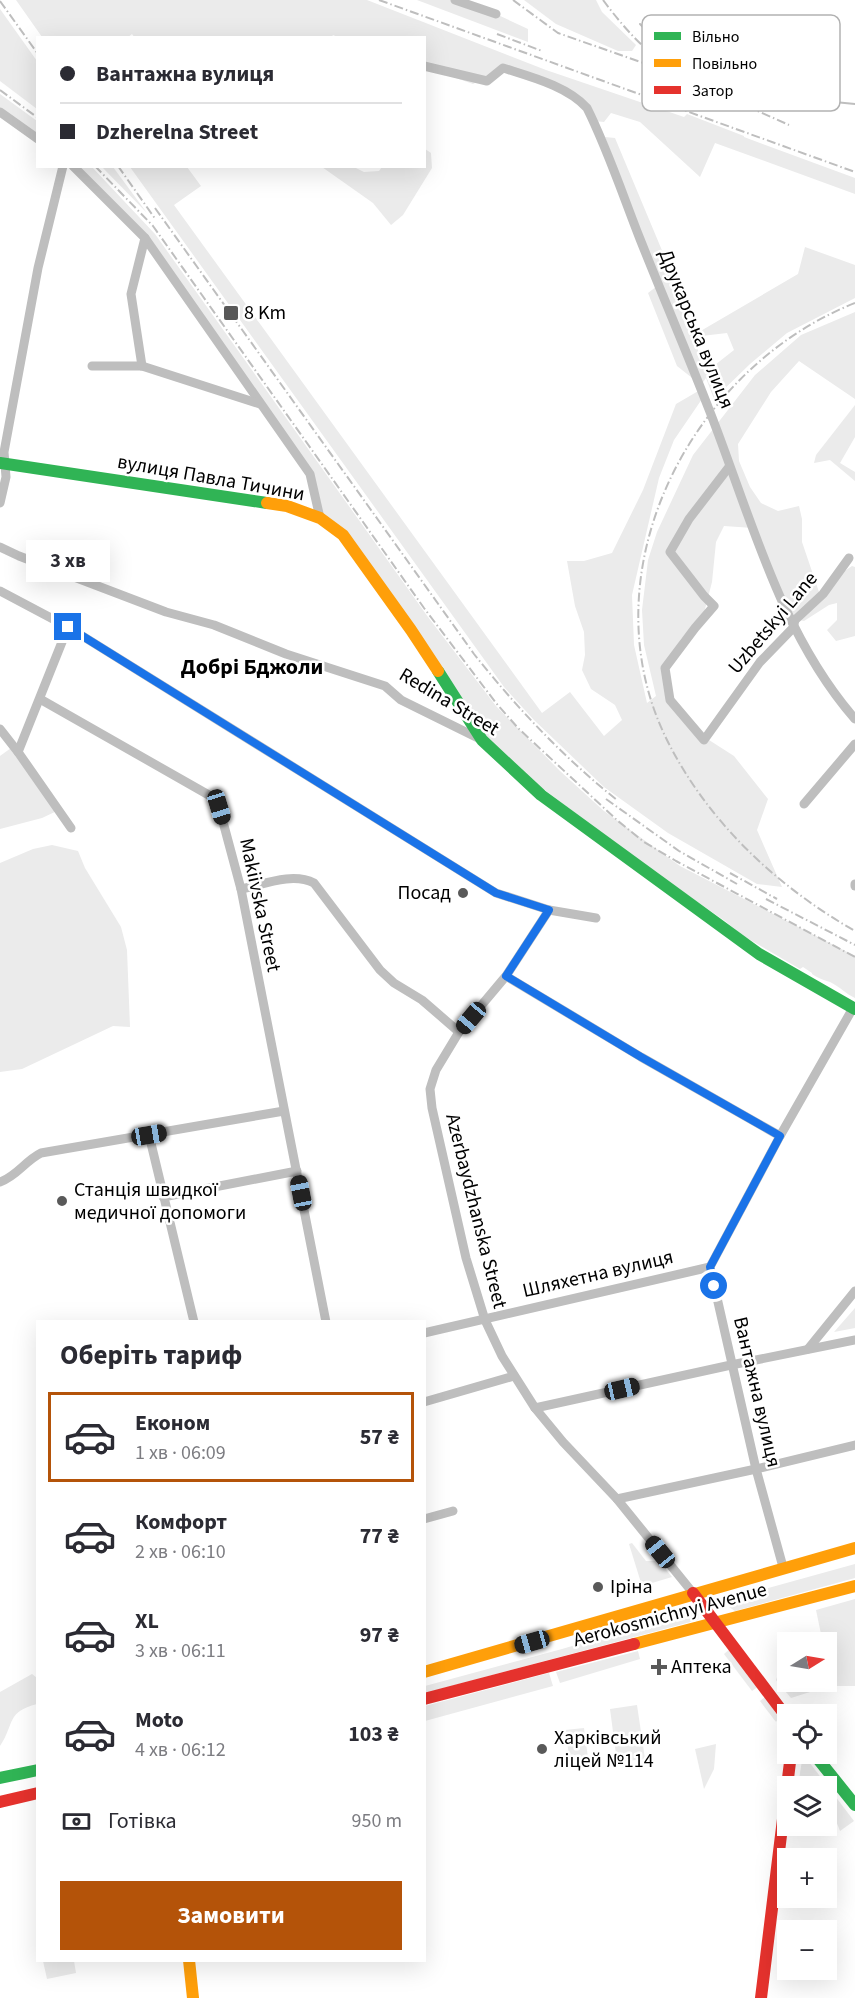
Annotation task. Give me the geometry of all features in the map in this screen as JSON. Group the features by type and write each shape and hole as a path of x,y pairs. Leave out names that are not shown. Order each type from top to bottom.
{"main road":[{"name":"вулиця Павла Тичини","path":"2,463 287,506 320,518 343,535 411,630 482,740"},
{"name":"Redina Street","path":"482,740 542,795 662,885 759,954 854,1008"},
{"name":"Aerokosmichnyi Avenue","path":"426,1671 594,1625 693,1593 855,1548"},
{"name":"Aerokosmichnyi Avenue","path":"426,1698 855,1586"},
{"path":"693,1593 777,1705"},
{"path":"760,1998 790,1764"},
{"path":"822,1764 854,1802"},
{"path":"0,1778 36,1770"},
{"path":"0,1802 36,1793"},
{"path":"189,1962 193,1998"}],"street":[{"path":"455,0 496,14"},
{"name":"Друкарська вулиця","path":"426,66 487,81 503,68 531,77 563,92 580,101 587,108 710,412 729,467 793,628 839,701 855,719"},
{"path":"0,112 36,138"},
{"path":"0,503 6,477 2,463 38,268 63,168"},
{"path":"75,168 145,238 310,474 320,518"},
{"path":"142,366 131,294 145,238"},
{"path":"92,366 142,366 260,404"},
{"name":"Uzbetskyi Lane","path":"729,467 689,519 670,552 714,606 665,668 670,700 704,740 760,662 793,628 795,621 823,594 849,558"},
{"name":"Redina Street","path":"0,547 166,612 214,625 286,654 385,686 401,700 482,740"},
{"path":"0,591 68,627 496,893 549,910 596,918"},
{"path":"18,752 68,627"},
{"name":"Makiivska Street","path":"40,699 214,798 219,807 241,889 326,1320"},
{"path":"0,729 71,828"},
{"path":"804,804 855,744"},
{"path":"241,889 295,878 305,878 314,883 380,970 394,983 422,1000 459,1032"},
{"name":"Azerbaydzhanska Street","path":"549,910 506,976 459,1032 436,1070 430,1089 432,1108 466,1258 485,1320 502,1356 535,1408 563,1442 617,1499 693,1593"},
{"path":"506,976 641,1057 780,1136"},
{"path":"710,1267 780,1136 854,1008"},
{"path":"0,1182 11,1178 31,1158 41,1153 284,1111"},
{"path":"149,1135 194,1320"},
{"path":"163,1197 297,1171"},
{"name":"Шляхетна вулиця","path":"426,1333 710,1267"},
{"name":"Вантажна вулиця","path":"710,1267 756,1469 783,1567"},
{"path":"808,1349 855,1291"},
{"path":"535,1408 855,1340"},
{"path":"426,1401 514,1376"},
{"path":"617,1499 756,1469 837,1448 855,1446"},
{"path":"426,1518 453,1511"}],"shaded area":[{"path":"16,0 367,0 546,70 642,103 642,111 666,111 684,117 687,114 855,178 855,194 715,143 700,177 640,122 611,113 604,122 594,121 580,101 503,68 473,84 426,67 426,36 134,36 132,34 130,36 41,36"},
{"path":"417,0 455,0 496,14 528,29 528,42"},
{"path":"524,0 596,0 602,12 636,45 632,51 618,51 556,24"},
{"path":"0,9 36,60 36,108 0,81"},
{"path":"0,94 36,120 36,138 0,112"},
{"path":"605,137 615,138 689,315 692,336 798,274 805,247 855,265 855,298 787,333 750,364 714,399 706,378 701,385 677,366 648,293 661,283","holes":["727,333 734,350 706,372 693,337"]},
{"path":"426,150 431,153 432,168 403,215 391,225 373,203 323,168 356,168 364,172 379,171 381,168 426,168"},
{"path":"73,168 93,168 155,234 428,617 496,706 560,771 604,811 680,866 855,956 855,998 742,935 533,781 485,739 343,535 320,518 310,474 145,240"},
{"path":"103,168 114,168 147,213"},
{"path":"131,168 188,168 201,186 174,205 542,713 570,692 604,736 622,720 615,705 591,689 582,670 585,655 584,632 575,606 567,561 584,561 612,553 643,490 676,404 700,390 702,399 674,440 659,478 632,595 634,645 647,703 656,696 644,645 642,610 648,560 657,532 693,455 755,375 801,335 855,312 855,399 799,361 771,392 738,444 739,461 750,487 761,503 778,511 799,506 802,519 802,542 819,592 828,582 852,566 855,567 855,636 836,641 827,630 837,620 837,603 829,605 804,621 789,618 753,528 724,526 716,542 712,582 704,613 681,639 665,668 668,688 689,723 709,740 734,756 768,799 757,830 782,887 757,884 668,833 604,787 534,720 504,687"},
{"path":"855,405 855,437 840,463 855,472 855,481 830,460 814,463 816,455"},
{"path":"11,748 59,810 42,818 0,829 0,756"},
{"path":"52,845 78,851 85,868 121,927 127,950 130,1027 113,1026 22,1069 0,1072 0,863 33,849"},
{"path":"855,1308 855,1328 834,1332"},
{"path":"632,1543 646,1561 659,1561 672,1577 642,1586 629,1544"},
{"path":"855,1564 855,1578 735,1611 729,1607 732,1598"},
{"path":"855,1599 855,1686 837,1686 837,1632 821,1632 816,1610"},
{"path":"691,1611 699,1614 698,1620 426,1693 426,1686"},
{"path":"730,1649 759,1686 752,1691 724,1654"},
{"path":"638,1651 640,1659 560,1683 556,1672"},
{"path":"549,1673 553,1686 426,1721 426,1706"},
{"path":"32,1674 36,1677 36,1704 20,1711 12,1719 0,1746 0,1692"},
{"path":"786,1692 810,1692 791,1698"},
{"path":"765,1697 777,1715 776,1722 760,1701"},
{"path":"637,1705 645,1759 617,1762 610,1709"},
{"path":"584,1728 589,1765 571,1767 565,1730"},
{"path":"716,1744 714,1769 704,1789 695,1749"},
{"path":"801,1764 811,1764 820,1776 800,1776"},
{"path":"837,1799 854,1821 840,1831 837,1823"},
{"path":"43,1962 74,1962 76,1973 47,1979"}],"waterway":[{"path":"840,103 855,104"}],"railway":[{"path":"379,0 642,95"},
{"path":"513,0 558,33 642,62"},
{"path":"603,0 642,45"},
{"path":"0,1 36,51"},
{"path":"497,34 542,51"},
{"path":"0,90 36,117"},
{"path":"686,111 855,172"},
{"path":"758,111 789,125"},
{"path":"97,168 153,226 424,608 496,703 518,728 618,821 644,842 855,957"},
{"path":"119,168 156,220"},
{"path":"155,208 474,654 541,731 617,800"},
{"path":"855,303 796,334 743,376 700,428 667,486 646,548 638,614 645,680 669,744 705,801 748,851 773,874 827,914 855,931"},
{"path":"606,799 679,851 737,884"},
{"path":"730,873 777,899"},
{"path":"766,899 855,945"}],"traffic: fast":[{"path":"0,463 267,503"},
{"path":"438,671 482,740 541,795 759,954 855,1009"},
{"path":"822,1764 855,1805"},
{"path":"0,1778 36,1770"}],"traffic: slow":[{"path":"267,503 287,506 320,518 343,535 438,671"},
{"path":"426,1671 855,1548"},
{"path":"634,1644 855,1586"},
{"path":"189,1962 193,1998"}],"traffic: jam":[{"path":"693,1593 777,1704"},
{"path":"426,1698 634,1644"},
{"path":"761,1998 790,1764"},
{"path":"0,1802 36,1793"}],"place":[{"name":"8 Km","path":"231,313"},
{"name":"Посад","path":"463,893"},
{"name":"Станція швидкої медичної допомоги","path":"62,1201"},
{"name":"Іріна","path":"598,1587"},
{"name":"Аптека","path":"659,1667"},
{"name":"Харківський ліцей №114","path":"542,1749"}],"district":[{"name":"Добрі Бджоли","path":"252,667"}],"route":[{"path":"68,627 496,893 549,910 506,976 641,1057 780,1136 710,1267 714,1286"}]}
